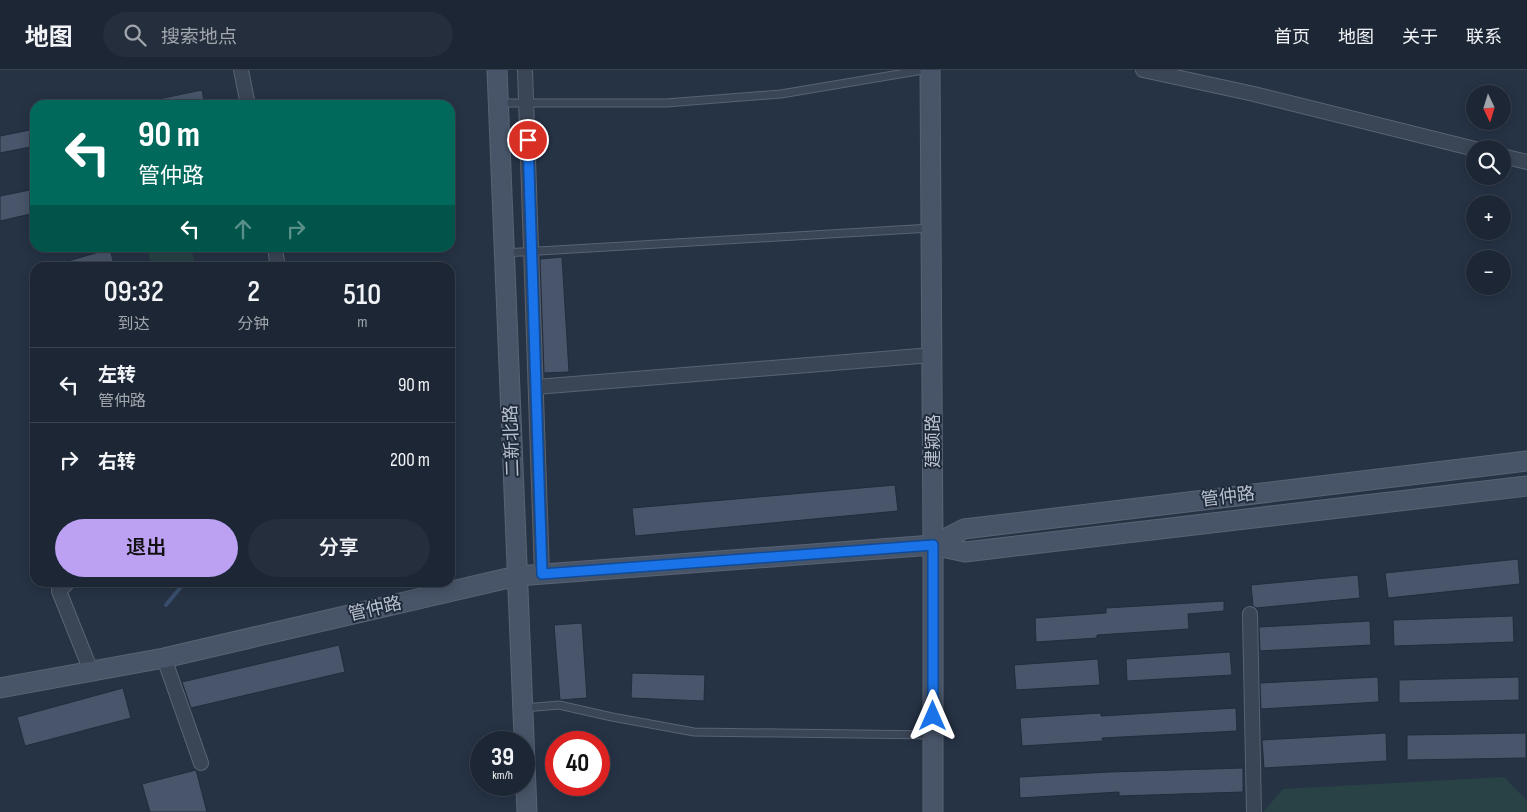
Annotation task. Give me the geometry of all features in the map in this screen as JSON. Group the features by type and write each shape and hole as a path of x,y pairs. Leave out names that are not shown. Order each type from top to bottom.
{"street":[{"path":"241,70 247,100"},
{"name":"二新北路","path":"496,70 527,812"},
{"path":"525,70 542,574"},
{"name":"建颍路","path":"930,70 933,812"},
{"path":"1143,70 1254,94 1466,147"},
{"path":"1511,158 1527,162"},
{"path":"536,386 932,355"},
{"name":"管仲路","path":"933,545 964,529 1527,462"},
{"name":"管仲路","path":"0,688 164,658 517,576 933,545 965,552 1527,486"},
{"path":"63,587 59,591 91,671"},
{"path":"1250,614 1254,812"},
{"path":"164,658 201,763"}],"lane":[{"path":"498,103 666,103 781,94 923,70"},
{"path":"504,253 931,228"},
{"path":"523,708 559,705 694,732 933,735"}],"green space":[{"path":"148,252 192,252 195,262 151,262"},
{"path":"1504,777 1527,801 1527,812 1263,812 1283,789"}],"building":[{"path":"202,90 204,100 154,100"},
{"path":"30,130 30,147 0,153 0,136"},
{"path":"30,190 30,214 0,221 0,196"},
{"path":"99,252 111,252 113,262 64,262"},
{"path":"562,257 569,372 544,373 540,259"},
{"path":"895,485 898,511 635,536 632,508"},
{"path":"1518,559 1520,584 1388,598 1385,573"},
{"path":"1358,575 1360,598 1256,608 1253,606 1251,585"},
{"path":"1224,601 1224,611 1188,614 1189,629 1097,635 1097,638 1036,642 1035,618 1106,613 1106,608"},
{"path":"1513,616 1514,642 1394,646 1393,620"},
{"path":"1370,621 1371,645 1260,651 1259,627"},
{"path":"582,623 587,698 560,700 554,625"},
{"path":"339,645 345,672 191,708 182,682"},
{"path":"1230,652 1232,675 1127,681 1126,659"},
{"path":"1098,659 1100,685 1016,690 1014,665"},
{"path":"632,673 705,675 704,701 631,698"},
{"path":"1378,677 1379,702 1261,709 1260,683"},
{"path":"1519,677 1519,700 1399,703 1399,680"},
{"path":"123,688 131,718 25,746 17,717"},
{"path":"1236,708 1237,731 1102,738 1103,741 1022,746 1020,718 1101,713 1101,716"},
{"path":"1386,733 1387,761 1264,768 1262,740"},
{"path":"1526,733 1526,758 1407,760 1407,735"},
{"path":"1243,768 1243,792 1119,796 1119,792 1020,798 1019,777"},
{"path":"196,770 207,812 150,812 142,784"}],"waterway":[{"path":"166,605 181,587"}],"route":[{"path":"528,140 542,574 933,545 933,716"}]}
